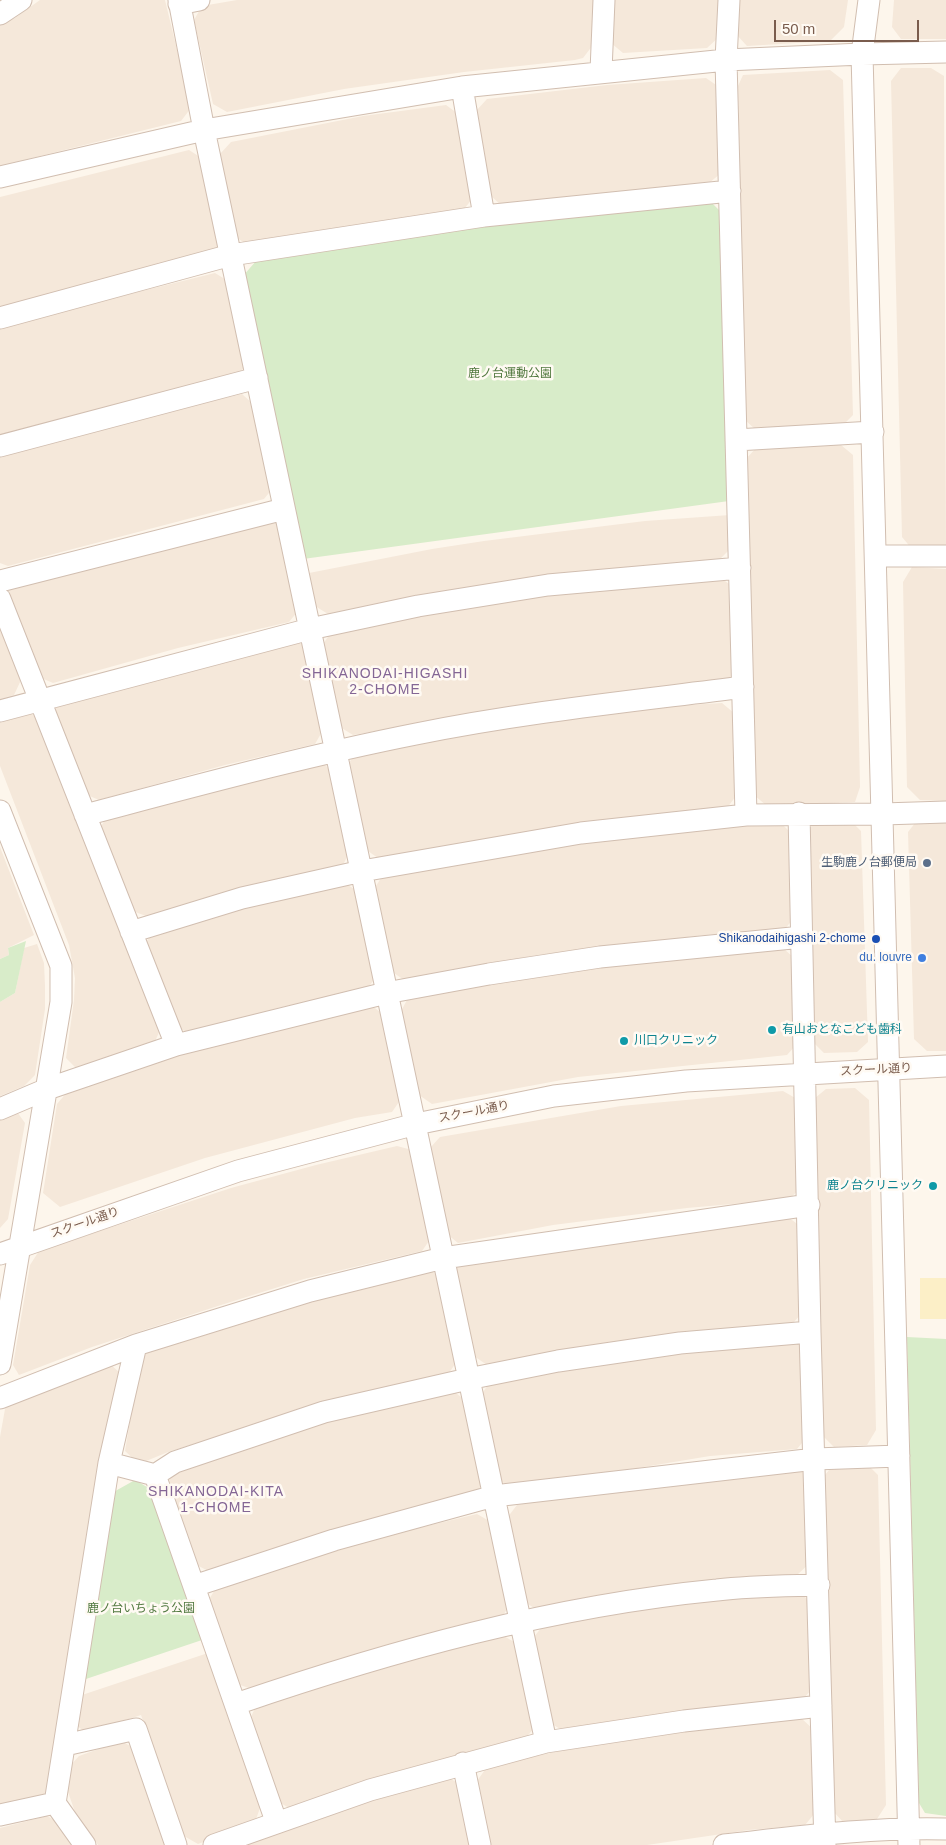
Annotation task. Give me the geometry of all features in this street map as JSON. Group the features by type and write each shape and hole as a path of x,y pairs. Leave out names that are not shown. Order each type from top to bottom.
{"street":[{"path":"0,14 21,0"},
{"path":"200,0 179,2 204,130 546,1742"},
{"path":"601,71 601,29 604,0"},
{"path":"729,0 726,60 746,814"},
{"path":"869,0 862,54 874,432 909,1837"},
{"path":"0,177 204,130 462,87 601,71 726,60 946,52"},
{"path":"462,87 484,216"},
{"path":"0,318 231,255 484,216 730,191"},
{"path":"0,446 257,378"},
{"path":"736,440 874,432"},
{"path":"0,581 284,509"},
{"path":"877,556 946,556"},
{"path":"0,711 310,629 418,606 548,585 740,568"},
{"path":"0,599 176,1045"},
{"path":"85,815 336,750 532,714 743,687"},
{"path":"0,812 61,966 61,1002 47,1090 9,1250 0,1364"},
{"path":"131,932 242,898 362,871 581,833 746,814 946,812"},
{"path":"799,813 809,1205 810,1332 816,1460 825,1840"},
{"path":"0,1109 47,1090 176,1045 386,993 488,974 600,957 802,937"},
{"name":"スクール通り","path":"9,1250 238,1171 416,1124 554,1096 686,1081 946,1066"},
{"path":"0,1398 136,1345 310,1291 443,1258 809,1205"},
{"path":"109,1463 155,1475 175,1462 324,1412 468,1379 558,1361 680,1343 810,1332"},
{"path":"85,1845 55,1803 109,1463 136,1345"},
{"path":"194,1586 334,1540 494,1496 816,1460 899,1456"},
{"path":"155,1475 276,1821"},
{"path":"236,1704 390,1654 520,1622 717,1590 819,1585"},
{"path":"214,1845 276,1821 370,1790 546,1742 684,1721 821,1706"},
{"path":"64,1746 136,1728 176,1845"},
{"path":"463,1764 480,1845"},
{"path":"0,1815 55,1803"},
{"path":"724,1845 909,1837 946,1829"}],"shaded area":[{"path":"40,0 165,0 191,108 181,121 0,166 0,24 15,18"},
{"path":"237,0 595,0 593,45 583,58 575,60 464,72 344,89 227,112 213,104 194,20 202,6"},
{"path":"613,0 722,0 719,37 707,48 623,53 611,43"},
{"path":"740,0 848,0 844,27 830,41 747,46 736,34"},
{"path":"894,0 946,0 946,39 901,39 892,27"},
{"path":"901,68 931,68 944,76 946,550 912,549 902,537 891,81"},
{"path":"830,70 843,80 853,415 842,426 756,430 745,420 738,86 743,75"},
{"path":"706,78 719,87 720,174 709,183 502,206 490,195 476,111 487,99 607,85"},
{"path":"446,105 461,116 473,198 464,209 251,247 237,238 220,154 231,142 363,116"},
{"path":"189,150 203,159 220,244 212,256 0,307 0,197"},
{"path":"215,273 228,281 246,365 236,378 0,440 0,326"},
{"path":"242,394 253,404 273,488 264,499 8,566 0,563 0,457 123,422"},
{"path":"841,445 853,455 860,787 855,802 767,806 754,795 745,460 756,448"},
{"path":"730,515 731,548 720,559 573,573 401,599 328,614 315,606 309,573 484,541 645,521"},
{"path":"269,517 283,527 298,611 289,622 178,648 53,683 39,677 6,597 13,582"},
{"path":"912,567 946,569 946,801 920,800 907,787 903,582"},
{"path":"721,578 733,587 735,672 724,684 542,703 353,735 340,727 323,644 332,631 511,599"},
{"path":"0,627 21,680 14,695 0,699"},
{"path":"293,639 306,647 323,730 315,744 225,765 99,800 85,794 52,713 60,699"},
{"path":"722,703 734,713 736,796 727,808 378,858 365,849 348,764 357,752 403,743 655,707"},
{"path":"23,710 35,716 160,1030 153,1046 77,1069 66,1058 75,978 69,945 0,766 0,718"},
{"path":"320,761 332,771 349,853 342,867 146,916 130,910 99,830 107,816"},
{"path":"919,818 946,818 946,1051 927,1051 914,1039 908,832"},
{"path":"817,820 850,820 861,831 868,1042 857,1052 824,1053 814,1043 807,831"},
{"path":"780,822 791,833 794,918 784,930 705,935 537,955 404,980 391,971 374,889 383,875 596,839"},
{"path":"0,847 34,935 8,948 9,955 0,959"},
{"path":"345,883 357,891 376,977 367,989 278,1008 190,1034 177,1027 143,946 152,934 201,918"},
{"path":"37,944 44,963 45,1009 35,1075 24,1086 0,1096 0,1002 15,993 24,948"},
{"path":"783,948 794,958 796,1045 787,1055 578,1077 432,1104 419,1095 400,1013 408,998 611,964"},
{"path":"371,1005 384,1015 401,1099 392,1112 355,1118 205,1158 60,1207 43,1193 57,1104 68,1091 213,1045"},
{"path":"855,1088 869,1100 876,1430 867,1445 834,1447 823,1436 815,1098 826,1089"},
{"path":"783,1091 797,1099 800,1189 789,1199 687,1208 553,1225 458,1243 447,1234 430,1148 440,1137 621,1106"},
{"path":"15,1109 25,1123 8,1219 0,1228 0,1115"},
{"path":"397,1146 412,1150 431,1238 422,1251 304,1279 92,1347 19,1375 13,1365 30,1265 39,1251 231,1188"},
{"path":"788,1217 800,1226 802,1313 793,1323 487,1365 474,1356 454,1272 463,1260"},
{"path":"425,1267 439,1276 457,1361 449,1373 304,1410 168,1452 139,1464 125,1451 141,1355 147,1347"},
{"path":"793,1340 805,1350 806,1438 797,1449 710,1456 511,1489 500,1480 481,1395 490,1382 586,1365"},
{"path":"107,1361 121,1374 50,1768 49,1788 42,1797 0,1808 0,1437 5,1409 12,1398"},
{"path":"452,1390 465,1400 482,1484 475,1496 210,1572 195,1564 168,1483 175,1469 307,1427"},
{"path":"834,1464 867,1464 878,1475 886,1805 877,1819 844,1823 832,1810 825,1475"},
{"path":"796,1467 807,1476 810,1563 798,1574 711,1583 537,1610 525,1602 507,1518 517,1505 563,1496"},
{"path":"477,1514 491,1522 509,1606 502,1617 252,1689 237,1684 208,1601 216,1588 339,1547"},
{"path":"800,1592 811,1603 813,1688 802,1700 565,1732 552,1724 533,1638 542,1627 684,1603"},
{"path":"502,1635 516,1643 534,1728 525,1739 291,1809 277,1801 250,1719 256,1706 326,1683"},
{"path":"208,1653 260,1808 255,1822 198,1844 184,1836 141,1715 86,1733 75,1724 82,1695"},
{"path":"801,1718 813,1729 815,1813 805,1825 749,1830 647,1845 491,1845 477,1781 487,1767 573,1748 697,1728"},
{"path":"121,1741 134,1748 168,1845 98,1845 75,1812 68,1792 69,1767 79,1756"},
{"path":"450,1778 460,1785 474,1845 241,1845 379,1797"},
{"path":"47,1816 62,1824 76,1845 0,1845 0,1828"}],"green space":[{"name":"鹿ノ台運動公園","path":"708,199 720,211 729,501 303,559 243,276 256,261 481,221"},
{"path":"26,941 15,993 0,1002 0,959 9,955 8,948"},
{"path":"907,1337 946,1339 946,1816 925,1813 919,1803"},
{"name":"鹿ノ台いちょう公園","path":"135,1480 152,1490 202,1640 83,1680 110,1494"}],"sand":[{"path":"920,1278 946,1278 946,1319 920,1319"}],"place":[{"name":"生駒鹿ノ台郵便局","path":"927,863"},
{"name":"Shikanodaihigashi 2-chome","path":"876,939"},
{"name":"du. louvre","path":"922,958"},
{"name":"有山おとなこども歯科","path":"772,1030"},
{"name":"川口クリニック","path":"624,1041"},
{"name":"鹿ノ台クリニック","path":"933,1186"}],"district":[{"name":"SHIKANODAI-HIGASHI 2-CHOME","path":"385,682"},
{"name":"SHIKANODAI-KITA 1-CHOME","path":"216,1500"}]}
